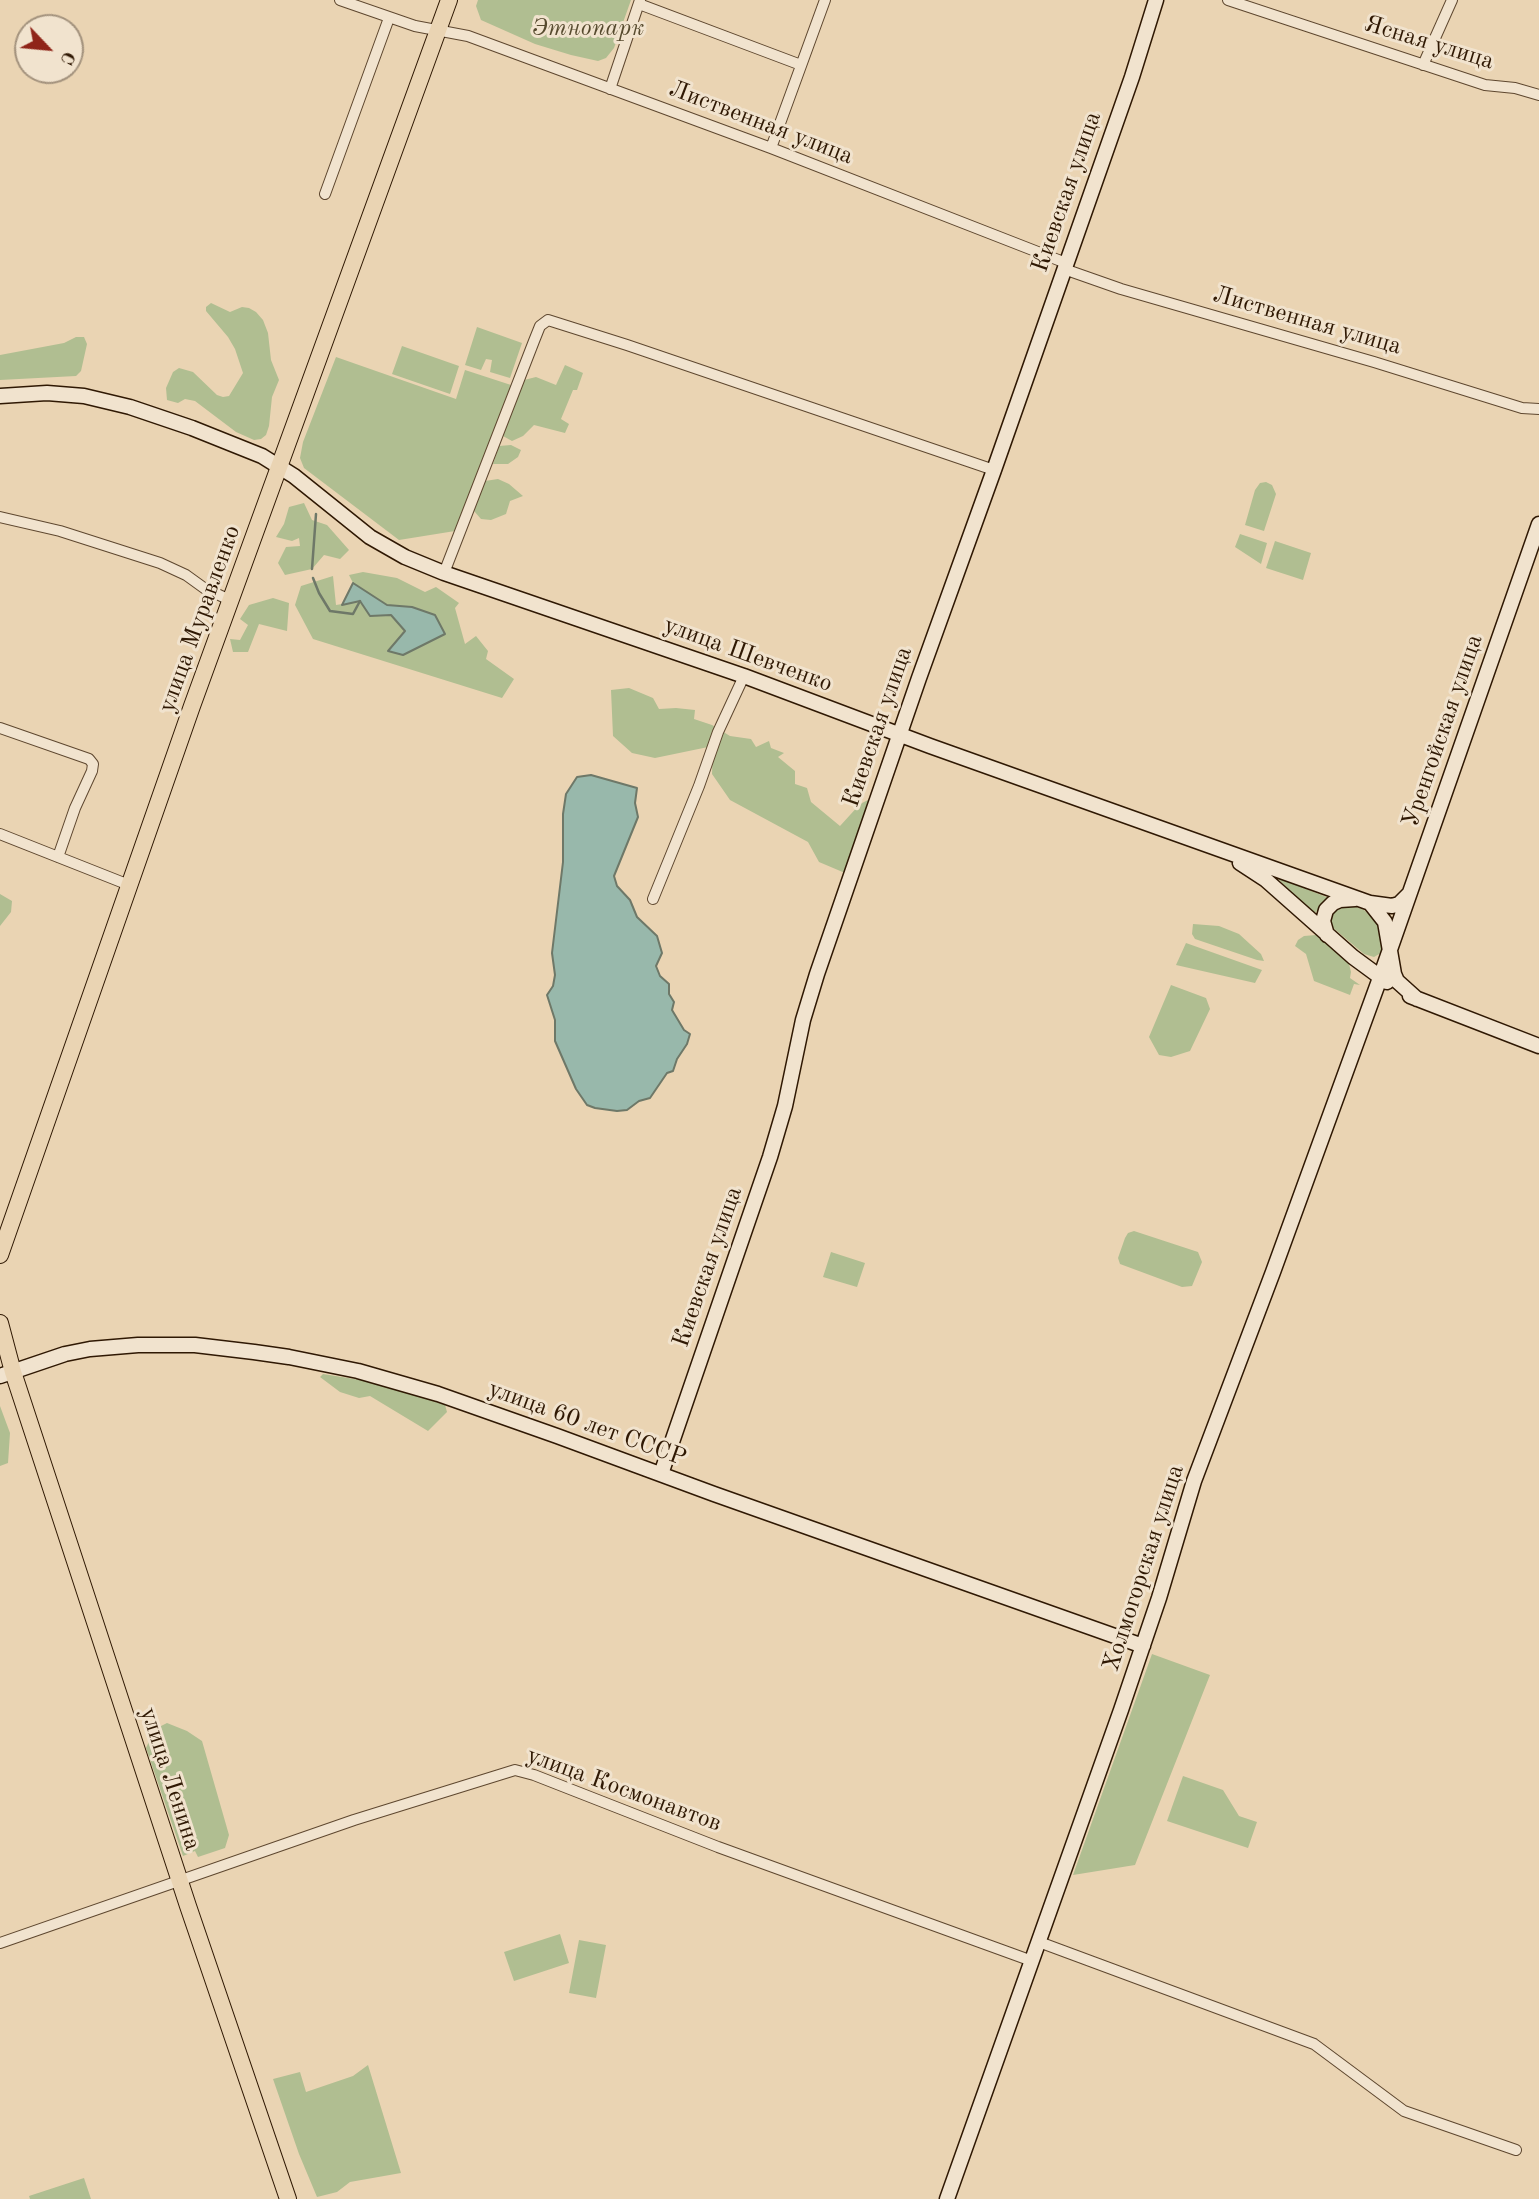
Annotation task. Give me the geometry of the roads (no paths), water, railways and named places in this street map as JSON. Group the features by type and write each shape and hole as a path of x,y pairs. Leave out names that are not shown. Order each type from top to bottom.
{"main road":[{"name":"улица Муравленко","path":"0,1255 129,885 449,0"},
{"path":"0,1323 7,1374"},
{"name":"улица Ленина","path":"7,1374 288,2199"}],"street":[{"name":"Лиственная улица","path":"340,0 415,26 468,36 771,148 1121,289 1522,408 1539,408"},
{"path":"771,148 825,0"},
{"name":"Киевская улица","path":"661,1474 770,1157 809,1000 899,734 1132,77 1156,0"},
{"name":"Ясная улица","path":"1228,0 1485,85 1515,88 1539,95"},
{"path":"1423,65 1452,0"},
{"path":"610,89 639,2 801,65"},
{"path":"325,194 389,18"},
{"path":"444,573 540,326 548,320 994,470"},
{"name":"улица Шевченко","path":"0,396 66,394 111,402 192,428 262,456 370,537 405,557 444,573 744,676 1221,851"},
{"path":"1,517 60,531 160,563 232,601"},
{"name":"Уренгойская улица","path":"1389,953 1539,524"},
{"path":"653,899 744,676"},
{"path":"0,729 89,759 93,764 58,857"},
{"path":"0,834 129,885"},
{"path":"1221,851 1366,902 1385,922 1391,965 1397,981 1417,999"},
{"path":"1221,851 1266,880 1380,978 1417,999 1539,1046"},
{"path":"1327,935 1323,920 1329,906 1346,899 1385,906 1398,904 1406,898 1413,886"},
{"path":"1353,957 1374,964 1385,959 1389,953"},
{"name":"Холмогорская улица","path":"947,2199 1143,1646 1194,1481 1389,953"},
{"name":"улица 60 лет СССР","path":"7,1374 65,1354 90,1349 138,1345 195,1345 289,1357 372,1375 428,1391 557,1436 1143,1646"},
{"name":"улица Космонавтов","path":"0,1943 354,1820 514,1770 534,1775 718,1847 1032,1961"},
{"path":"1039,1942 1314,2043 1404,2111 1516,2150"}],"waterway":[{"path":"312,569 316,514"},
{"path":"313,578 330,611 353,614 360,601"}],"park label":[{"name":"Этнопарк","path":"588,29"}]}
